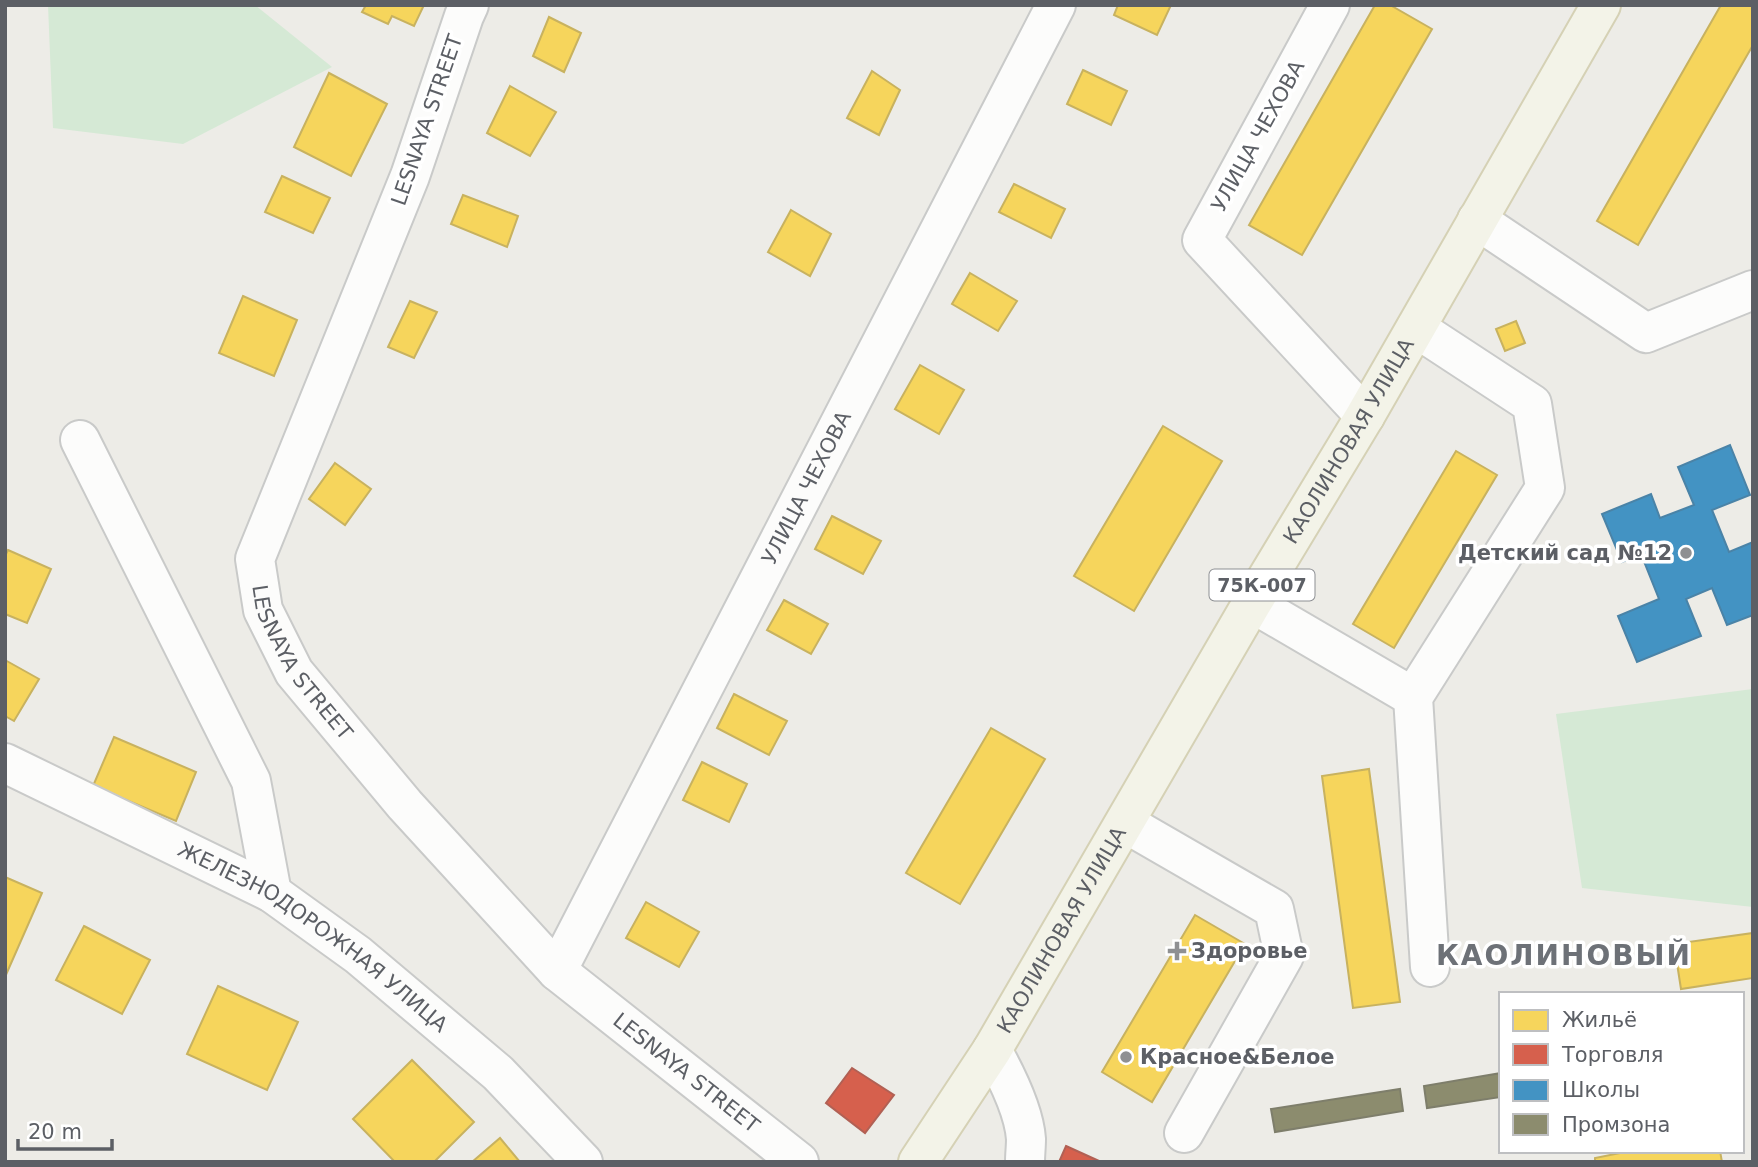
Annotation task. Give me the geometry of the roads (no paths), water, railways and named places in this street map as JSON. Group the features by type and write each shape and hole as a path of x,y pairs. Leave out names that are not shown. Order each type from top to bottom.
{"main road":[{"name":"КАОЛИНОВАЯ УЛИЦА","path":"923,1159 992,1050 1252,603 1365,416 1601,5"}],"street":[{"name":"LESNAYA STREET","path":"469,5 410,176 255,559 263,610 294,672 405,805 558,971 799,1162"},
{"name":"УЛИЦА ЧЕХОВА","path":"558,971 1056,5"},
{"name":"УЛИЦА ЧЕХОВА","path":"1330,5 1202,240 1365,416"},
{"path":"1477,220 1646,333 1753,290"},
{"path":"1416,327 1532,404 1545,488 1413,697 1430,967"},
{"path":"80,440 251,780 272,893"},
{"path":"1252,603 1413,697"},
{"name":"ЖЕЛЕЗНОДОРОЖНАЯ УЛИЦА","path":"5,763 272,893 358,955 498,1073 583,1162"},
{"path":"1125,823 1275,909 1284,956 1184,1133"},
{"path":"992,1050 1009,1082 1018,1108 1026,1138 1025,1162"}],"place":[{"name":"Детский сад №12","path":"1686,553"},
{"name":"Здоровье","path":"1177,951"},
{"name":"Красное&Белое","path":"1126,1057"}],"district":[{"name":"КАОЛИНОВЫЙ","path":"1564,955"}]}
